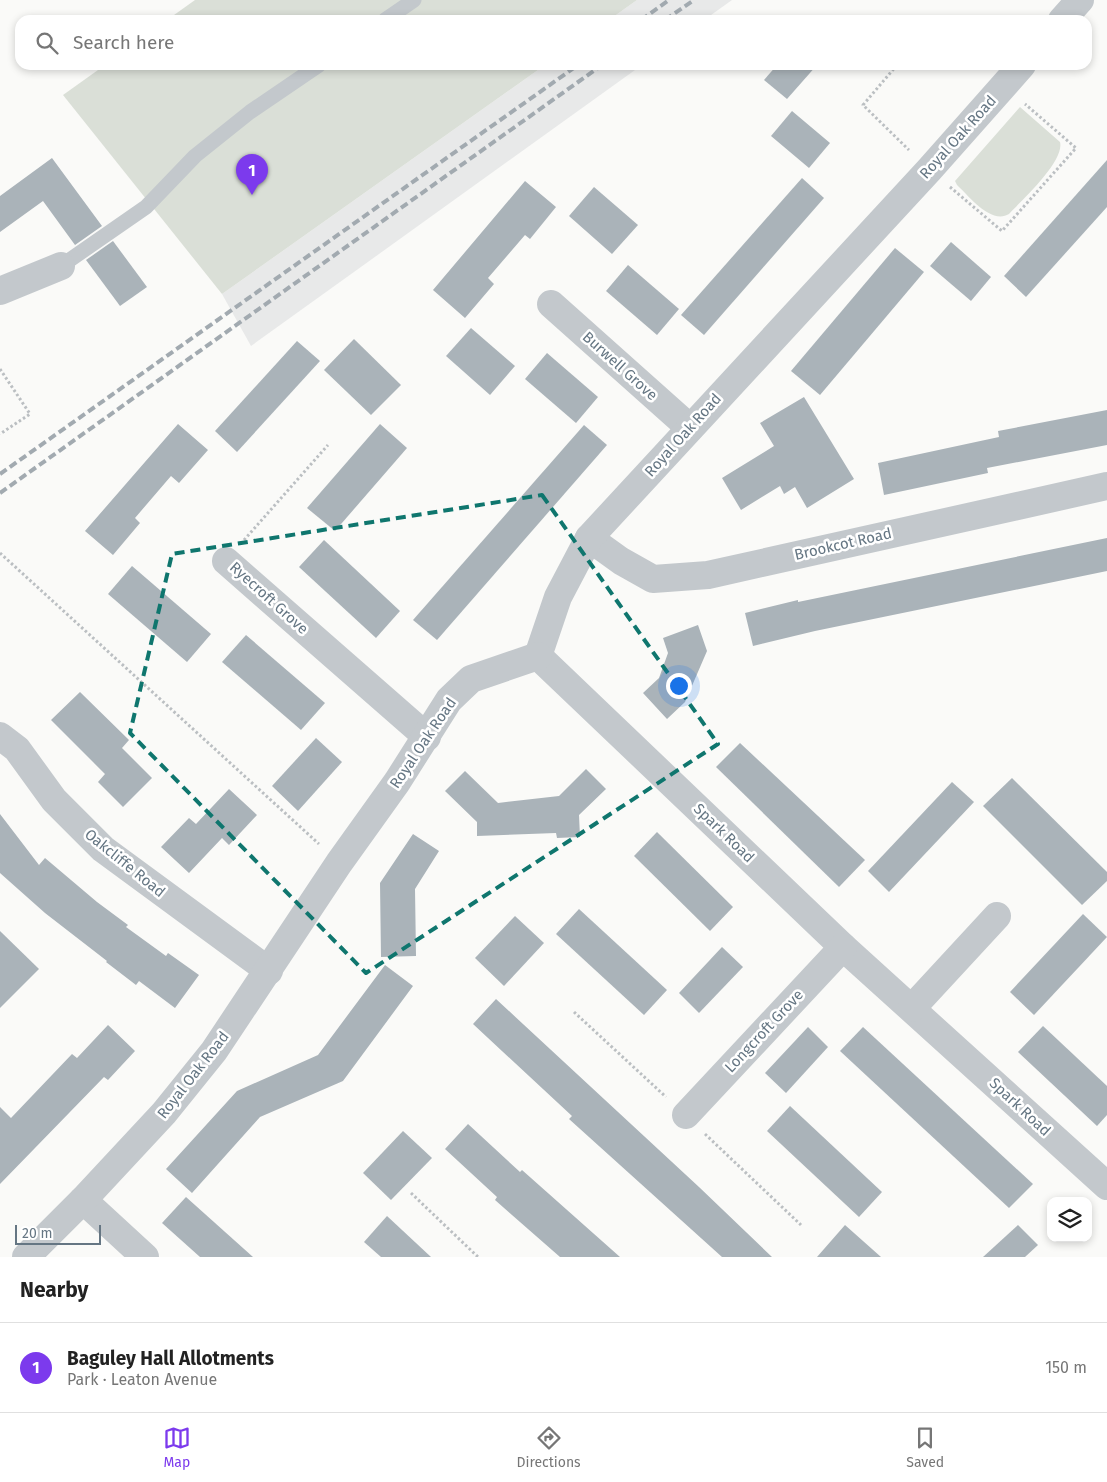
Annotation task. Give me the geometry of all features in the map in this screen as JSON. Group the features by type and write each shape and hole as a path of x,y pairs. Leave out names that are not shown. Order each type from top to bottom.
{"street":[{"path":"1066,15 1080,0"},
{"name":"Royal Oak Road","path":"26,1257 83,1200 164,1113 214,1051 269,971 339,863 397,782 449,700 471,679 538,656 558,597 589,538 929,170 1018,70"},
{"path":"0,291 61,266"},
{"name":"Burwell Grove","path":"550,304 690,428"},
{"name":"Brookcot Road","path":"589,538 621,561 653,578 708,574 1107,486"},
{"name":"Ryecroft Grove","path":"226,562 426,737"},
{"name":"Spark Road","path":"538,656 843,947 1107,1186"},
{"name":"Oakcliffe Road","path":"0,736 17,749 54,800 103,849 269,971"},
{"path":"912,1008 997,916"},
{"name":"Longcroft Grove","path":"686,1115 843,947"},
{"path":"83,1200 145,1257"}],"lane":[{"path":"392,15 414,0"},
{"path":"61,266 146,207 196,156 250,112 312,70"}],"path":[{"path":"894,70 863,105 929,170 1002,231 1076,148 1004,86"},
{"path":"0,369 30,414 0,434"},
{"name":"Ryecroft Grove","path":"226,562 328,445"},
{"path":"0,553 339,863"},
{"path":"411,1193 478,1257"}],"highlighted area":[{"path":"542,495 718,744 366,973 130,733 172,554"}],"shaded area":[{"path":"195,0 637,0 616,15 174,15"},
{"path":"637,0 732,0 711,15 616,15"},
{"path":"98,70 538,70 222,294 63,95"},
{"path":"538,70 635,70 251,346 222,294"},
{"path":"1020,107 1060,142 1060,150 1041,180 1009,214 995,216 974,202 955,181"}],"building":[{"path":"773,70 813,70 787,99 764,80"},
{"path":"792,111 830,143 809,168 771,136"},
{"path":"52,158 102,226 75,245 43,201 0,232 0,196"},
{"path":"1107,160 1107,207 1026,297 1004,276"},
{"path":"802,178 824,198 704,335 681,315"},
{"path":"525,181 556,207 530,239 525,235 488,278 494,284 465,318 433,290"},
{"path":"594,187 638,225 612,254 569,216"},
{"path":"113,241 147,287 120,306 86,260"},
{"path":"951,242 991,277 971,301 930,266"},
{"path":"895,248 924,272 820,395 791,371"},
{"path":"628,265 679,309 657,335 606,291"},
{"path":"471,328 515,366 490,395 446,356"},
{"path":"354,339 401,385 371,415 324,370"},
{"path":"297,341 320,361 237,452 215,431"},
{"path":"547,353 598,397 576,423 525,379"},
{"path":"804,397 854,479 807,508 795,487 784,494 780,486 741,510 722,478 774,446 760,423"},
{"path":"1107,410 1107,445 987,468 988,473 884,495 878,463 999,437 998,431"},
{"path":"178,424 208,450 179,483 171,476 135,518 140,523 113,555 85,531"},
{"path":"380,424 407,448 335,531 307,508"},
{"path":"584,425 607,445 437,640 413,620"},
{"path":"1107,538 1107,571 815,631 753,646 745,613 798,600 798,602"},
{"path":"324,540 400,611 376,638 299,567"},
{"path":"132,566 211,634 187,662 108,594"},
{"path":"698,625 707,651 685,702 667,719 643,693 659,678 668,653 663,638"},
{"path":"246,635 325,703 301,730 222,662"},
{"path":"80,692 129,740 122,748 152,778 123,807 98,782 105,774 51,720"},
{"path":"316,738 342,762 298,811 272,786"},
{"path":"740,743 865,860 839,887 716,767"},
{"path":"586,769 606,789 579,815 580,837 557,838 556,833 477,836 477,822 445,791 465,771 498,803 559,796"},
{"path":"1012,778 1107,872 1107,881 1082,905 983,806"},
{"path":"952,782 974,802 889,892 868,871"},
{"path":"229,789 257,815 229,845 222,838 189,873 161,847 189,818 196,824"},
{"path":"0,814 39,865 45,858 97,902 128,925 126,927 166,956 168,953 199,975 175,1008 139,981 136,985 106,962 45,913 0,873"},
{"path":"657,832 733,907 710,931 634,856"},
{"path":"413,834 439,851 415,889 416,956 381,957 380,883"},
{"path":"579,909 667,990 644,1015 556,934"},
{"path":"1083,914 1107,937 1034,1015 1010,992"},
{"path":"515,916 544,943 504,986 475,958"},
{"path":"0,931 39,969 0,1008"},
{"path":"722,947 743,967 699,1013 679,993"},
{"path":"385,965 413,986 343,1081 260,1117 192,1193 166,1169 237,1091 318,1055"},
{"path":"496,999 772,1257 722,1257 569,1119 572,1116 473,1024"},
{"path":"108,1025 135,1051 108,1080 104,1077 0,1184 0,1107 11,1118 72,1054 77,1058"},
{"path":"1043,1026 1107,1086 1107,1115 1097,1126 1018,1052"},
{"path":"808,1027 828,1047 786,1093 765,1073"},
{"path":"863,1027 1033,1184 1009,1208 840,1051"},
{"path":"790,1106 882,1192 859,1217 767,1131"},
{"path":"468,1124 520,1172 522,1170 620,1257 560,1257 495,1200 497,1197 445,1149"},
{"path":"403,1131 432,1158 391,1200 363,1173"},
{"path":"186,1197 253,1257 200,1257 162,1223"},
{"path":"387,1216 431,1257 381,1257 364,1242"},
{"path":"845,1225 881,1257 817,1257"},
{"path":"1018,1225 1038,1245 1025,1257 983,1257"}],"railway":[{"path":"648,15 669,0"},
{"path":"672,15 694,0"},
{"path":"0,474 571,70"},
{"path":"0,493 595,70"}],"place":[{"name":"Baguley Hall Allotments","path":"252,195"}]}
